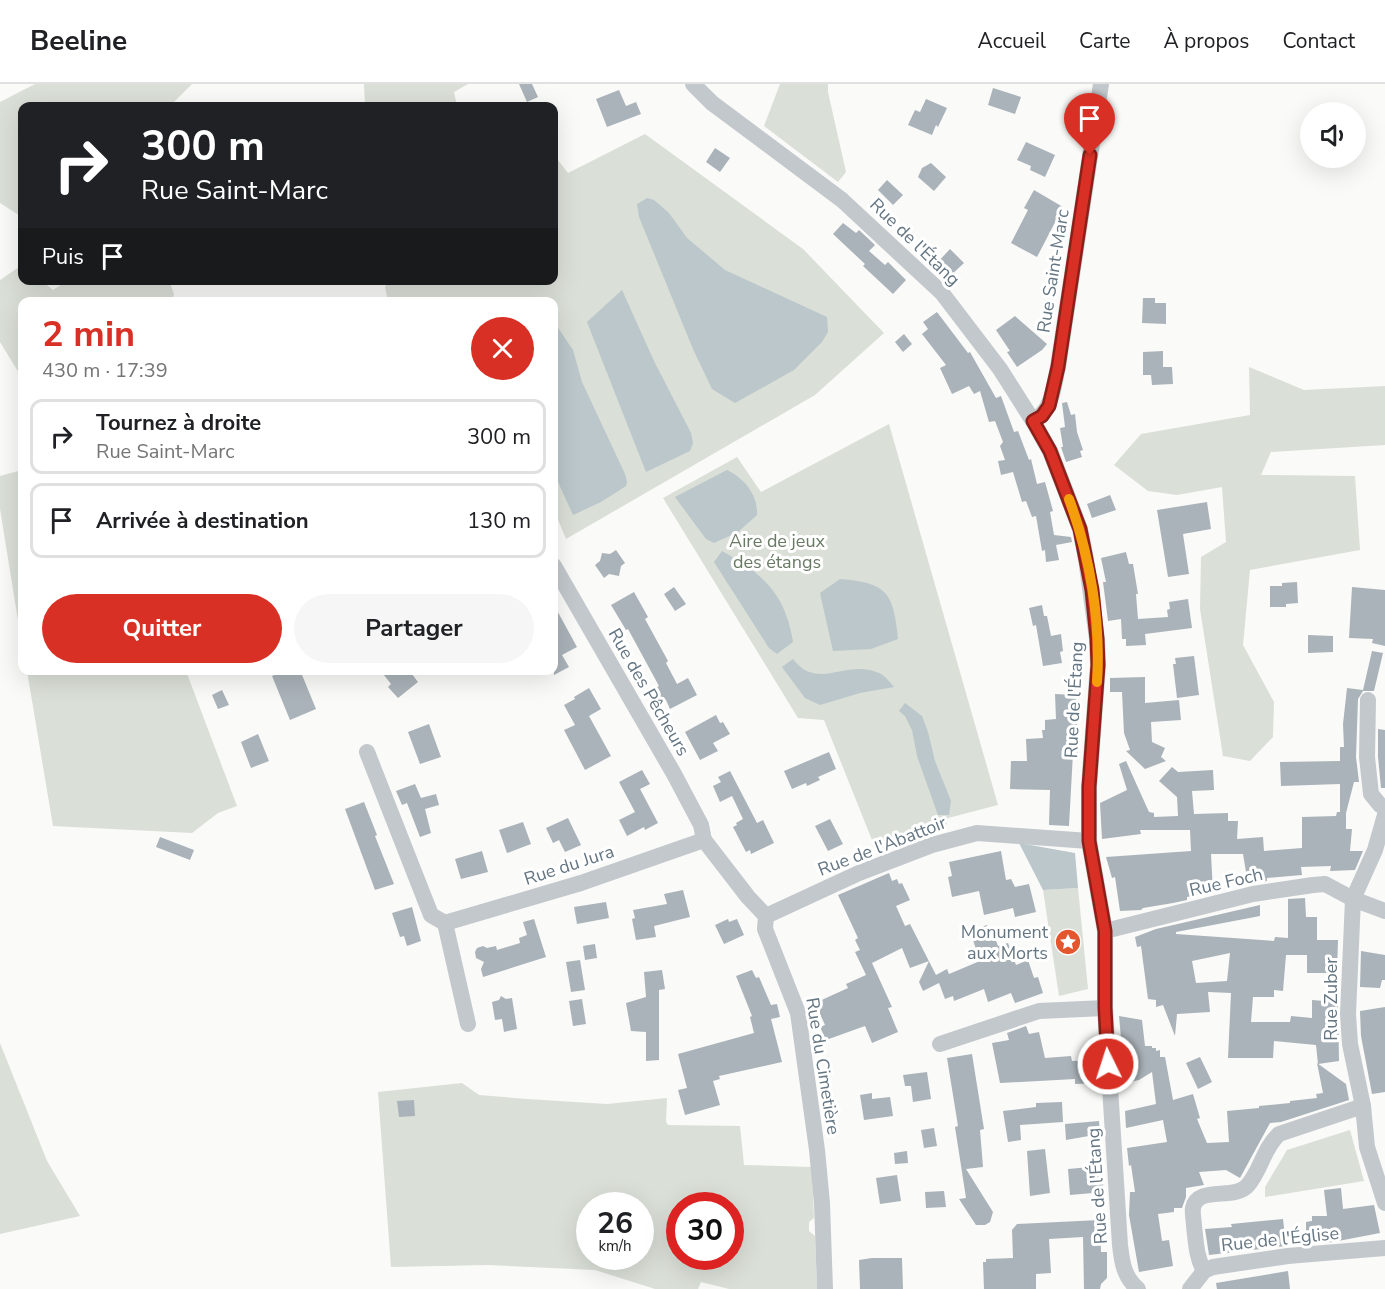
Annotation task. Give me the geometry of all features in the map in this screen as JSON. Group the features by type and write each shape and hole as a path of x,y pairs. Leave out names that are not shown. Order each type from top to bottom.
{"street":[{"name":"Rue de l'Étang","path":"693,84 712,103 842,200 931,282 975,334 1033,421 1050,451 1080,529 1092,590 1098,665 1089,787 1089,841 1105,931 1105,1008 1120,1245 1123,1267 1129,1281 1137,1289"},
{"name":"Rue Saint-Marc","path":"1033,421 1042,416 1049,406 1058,367 1101,84"},
{"name":"Rue des Pêcheurs","path":"558,573 674,774 701,825 704,840"},
{"path":"1368,700 1367,757 1371,794 1380,805 1385,807"},
{"path":"367,752 431,915 445,923 468,1024"},
{"path":"1353,899 1380,849 1385,815"},
{"name":"Rue de l'Abattoir","path":"766,916 859,873 932,845 978,833 1089,841"},
{"path":"704,840 748,897 766,916"},
{"name":"Rue du Jura","path":"445,923 581,883 704,840"},
{"name":"Rue Foch","path":"1105,931 1253,894 1325,884 1353,899 1385,911"},
{"name":"Rue Zuber","path":"1353,899 1348,1014 1350,1044 1363,1106 1367,1147 1385,1203"},
{"name":"Rue du Cimetière","path":"766,916 765,929 798,1013 817,1150 822,1203 825,1289"},
{"path":"940,1044 1040,1011 1105,1008"},
{"path":"1204,1271 1197,1258 1194,1228 1193,1207 1197,1198 1203,1195 1238,1192 1248,1185 1271,1142 1279,1134 1363,1106"},
{"name":"Rue de l'Église","path":"1190,1289 1204,1271 1213,1267 1288,1256 1385,1248"}],"green space":[{"path":"35,84 192,84 174,102 18,102 18,214 0,203 0,102"},
{"path":"364,84 468,84 454,92 456,102 365,102"},
{"path":"780,84 828,84 846,172 838,182 764,126"},
{"path":"645,134 803,249 884,333 815,395 566,539 558,520 558,297 387,297 385,287 386,285 558,285 558,160 568,173"},
{"path":"18,268 18,285 47,285 53,290 61,285 171,285 174,294 173,297 18,297 18,371 0,342 0,280"},
{"path":"1249,367 1304,390 1385,386 1385,445 1271,452 1261,475 1355,476 1360,550 1250,570 1243,645 1274,702 1273,737 1250,761 1223,756 1200,609 1201,557 1226,542 1222,487 1177,495 1148,491 1114,465 1141,434 1250,415"},
{"name":"Aire de jeux des étangs","path":"889,424 998,805 948,818 945,830 876,850 824,720 798,718 663,498 737,457 761,492"},
{"path":"18,471 18,620 0,509 0,476"},
{"path":"28,675 188,675 237,806 218,813 192,833 53,826"},
{"path":"1078,888 1088,989 1059,996 1043,890"},
{"path":"0,1043 47,1161 80,1216 0,1234"},
{"path":"462,1083 479,1095 527,1099 607,1104 667,1098 666,1122 668,1125 740,1126 744,1165 812,1167 814,1218 809,1222 809,1231 815,1236 817,1289 729,1289 701,1282 698,1289 655,1289 595,1270 654,1270 654,1192 576,1192 576,1269 488,1265 391,1267 378,1092"},
{"path":"1350,1130 1364,1181 1265,1197 1265,1187 1287,1150"}],"shaded area":[{"path":"647,198 654,200 669,213 687,238 725,270 827,317 828,332 822,342 794,370 735,403 712,389 693,349 639,217 637,204"},
{"path":"622,290 654,361 691,433 693,443 690,451 646,472 587,322"},
{"path":"558,328 573,350 582,382 627,482 626,486 601,502 573,515 558,482"},
{"path":"727,470 749,488 755,501 757,515 738,532 714,543 706,539 675,497"},
{"path":"722,551 760,577 778,598 784,610 793,642 777,654 769,648 714,562"},
{"path":"840,579 869,584 885,593 894,611 898,639 871,649 833,651 820,593"},
{"path":"793,659 802,668 812,673 822,674 853,669 876,672 884,676 894,687 860,693 820,705 805,698 782,667"},
{"path":"905,703 922,716 935,761 951,801 949,815 938,815 917,756 912,730 905,716 899,711"},
{"path":"1019,843 1075,853 1078,888 1043,890"}],"building":[{"path":"519,84 532,84 538,97 527,102"},
{"path":"993,88 1021,97 1015,114 988,105"},
{"path":"619,90 626,106 636,102 641,114 607,127 596,99"},
{"path":"926,99 947,108 932,135 908,125 915,110 920,112"},
{"path":"1026,142 1055,155 1045,177 1030,170 1031,166 1017,160"},
{"path":"715,148 730,158 720,172 706,162"},
{"path":"931,163 946,177 934,191 918,177 922,168"},
{"path":"887,180 903,195 893,205 878,190"},
{"path":"1034,190 1063,207 1037,257 1011,243 1028,210 1024,208"},
{"path":"843,223 856,233 859,230 875,245 869,251 885,265 888,262 906,280 893,294 833,234"},
{"path":"950,249 964,263 949,277 936,264"},
{"path":"1143,298 1155,298 1155,303 1166,303 1166,324 1142,323"},
{"path":"937,312 968,353 970,352 996,398 1001,396 1014,432 1018,431 1029,460 1031,459 1037,484 1045,482 1053,511 1050,512 1054,535 1071,537 1072,542 1056,545 1059,560 1046,562 1036,516 1032,517 1026,501 1022,502 1013,472 1001,475 998,461 1005,460 1000,446 1003,442 995,421 989,422 980,391 974,394 969,386 952,394 940,368 946,365 922,334 928,329 923,322"},
{"path":"1015,316 1047,344 1017,367 1007,352 1010,351 996,330"},
{"path":"904,334 912,344 903,352 895,342"},
{"path":"1163,351 1163,367 1172,367 1173,384 1152,385 1151,375 1143,375 1143,352"},
{"path":"1067,402 1071,415 1075,414 1077,432 1083,450 1080,451 1082,457 1066,462 1061,447 1063,447 1060,428 1065,427 1062,403"},
{"path":"1110,495 1116,510 1092,518 1087,504"},
{"path":"1207,502 1211,529 1183,534 1189,574 1168,577 1157,510"},
{"path":"616,550 625,563 621,566 619,576 609,574 604,578 595,565 600,561 602,553 610,554"},
{"path":"1126,552 1129,564 1133,564 1138,594 1136,594 1138,619 1168,617 1169,602 1188,599 1192,628 1145,634 1146,645 1126,646 1126,639 1122,639 1121,619 1108,621 1103,582 1106,582 1101,558"},
{"path":"1297,582 1298,603 1286,604 1286,607 1270,607 1270,586"},
{"path":"674,587 686,604 675,611 664,594"},
{"path":"1352,587 1385,590 1385,646 1372,643 1373,639 1349,638"},
{"path":"634,592 648,617 645,619 668,661 666,663 677,684 688,678 697,695 670,709 666,700 660,702 653,689 659,686 628,629 626,630 611,605"},
{"path":"1042,605 1051,636 1061,634 1062,663 1043,666 1036,625 1033,626 1029,608"},
{"path":"558,612 577,647 562,655 569,667 558,673"},
{"path":"1308,635 1333,636 1333,652 1308,653"},
{"path":"1372,651 1383,653 1374,691 1363,691 1358,699 1356,757 1359,782 1354,782 1346,813 1346,829 1352,829 1350,851 1363,851 1355,870 1330,871 1331,866 1301,867 1302,875 1267,878 1267,881 1248,884 1243,854 1211,854 1213,892 1141,910 1120,911 1115,877 1112,878 1106,857 1191,851 1190,830 1140,830 1141,834 1102,839 1100,803 1127,790 1119,764 1126,761 1149,812 1154,813 1154,817 1178,816 1177,797 1159,781 1172,767 1178,772 1213,770 1214,790 1192,791 1194,814 1228,813 1228,821 1238,821 1237,839 1263,837 1264,851 1302,848 1302,817 1336,816 1337,812 1340,812 1340,784 1281,786 1280,762 1340,761 1340,747 1344,747 1343,724 1347,688 1363,690"},
{"path":"1194,656 1199,695 1177,698 1173,664 1176,664 1175,658"},
{"path":"302,675 316,709 290,720 272,676"},
{"path":"384,675 413,675 418,682 398,698 388,687 391,684"},
{"path":"1145,677 1145,703 1179,700 1181,720 1151,722 1152,742 1165,748 1161,757 1166,761 1145,769 1126,751 1130,750 1124,733 1122,692 1110,692 1110,678"},
{"path":"589,688 601,709 589,716 611,756 585,770 564,730 575,725 564,705"},
{"path":"222,690 229,705 218,709 212,695"},
{"path":"1055,694 1076,695 1078,753 1073,753 1069,826 1049,825 1050,790 1010,789 1011,761 1027,761 1026,739 1043,738 1042,730 1045,730 1045,720 1056,719"},
{"path":"716,715 730,734 713,743 718,751 700,760 685,732"},
{"path":"429,724 441,757 420,764 408,732"},
{"path":"1378,729 1385,730 1385,788 1381,788"},
{"path":"258,734 269,761 251,768 241,742"},
{"path":"829,752 836,769 818,777 820,780 807,786 806,783 792,789 784,771"},
{"path":"642,770 650,784 640,789 658,823 627,836 619,820 635,812 619,782"},
{"path":"730,771 757,823 763,820 774,843 751,854 750,850 746,852 733,827 743,819 732,796 720,802 713,786 721,782 718,777"},
{"path":"415,784 421,798 436,794 439,805 425,809 431,833 420,837 407,803 402,805 396,791"},
{"path":"364,802 394,884 375,890 345,809"},
{"path":"568,818 581,845 565,852 559,840 553,843 546,828"},
{"path":"830,819 843,844 828,851 815,826"},
{"path":"523,822 531,844 507,853 499,830"},
{"path":"160,837 194,850 190,860 156,847"},
{"path":"482,851 488,872 461,879 455,859"},
{"path":"1001,851 1006,880 1011,879 1015,887 1029,884 1036,912 1015,917 1013,908 984,915 979,891 952,897 948,877 952,876 949,862"},
{"path":"889,873 892,881 897,879 899,884 902,883 910,900 896,906 905,926 910,924 929,961 910,968 902,948 872,963 892,1007 888,1008 898,1032 872,1043 865,1026 826,1040 820,1027 825,1025 815,1003 848,988 846,984 866,975 855,952 860,950 855,940 858,938 838,895"},
{"path":"683,890 690,917 654,926 656,937 636,940 632,919 635,918 633,910 667,904 664,894"},
{"path":"1305,898 1306,917 1317,917 1317,940 1338,940 1337,973 1307,973 1307,955 1286,955 1283,991 1274,990 1274,997 1253,997 1251,1022 1290,1022 1291,1016 1312,1018 1312,1000 1338,1002 1339,1061 1318,1064 1316,1045 1274,1041 1273,1058 1228,1058 1231,993 1208,992 1210,1012 1177,1014 1175,1036 1163,1005 1156,1007 1156,1000 1148,999 1141,946 1137,947 1135,937 1156,929 1260,905 1260,916 1176,932 1176,934 1274,941 1275,937 1288,938 1288,899","holes":["1230,953 1227,981 1196,983 1192,961"]},
{"path":"606,902 609,918 577,924 574,907"},
{"path":"412,907 421,941 407,946 404,936 400,937 392,913"},
{"path":"534,919 546,957 483,977 481,969 484,962 476,958 477,948 496,946 497,950 520,943 519,938 527,935 523,922"},
{"path":"728,919 729,922 737,919 744,935 724,944 715,925"},
{"path":"987,925 992,940 995,938 998,946 1008,943 1016,965 1028,960 1034,978 1038,977 1043,993 1015,1003 1011,993 988,1002 984,989 954,1001 953,996 945,999 939,983 923,991 919,982 929,961 936,975 947,969 949,974 980,961 970,931"},
{"path":"595,944 597,958 585,960 583,946"},
{"path":"1361,951 1385,955 1385,980 1382,980 1380,988 1360,987"},
{"path":"580,960 585,990 571,992 566,962"},
{"path":"662,970 665,989 659,990 659,1060 646,1061 646,1032 631,1031 626,1003 646,997 644,972"},
{"path":"752,970 756,978 759,977 771,1005 777,1004 780,1017 771,1019 782,1062 719,1076 720,1079 713,1081 720,1105 685,1115 678,1090 687,1088 678,1054 754,1033 750,1017 752,1016 736,976"},
{"path":"501,996 506,999 512,998 517,1029 504,1032 502,1019 495,1020 492,1002 499,1000"},
{"path":"582,999 586,1024 573,1026 569,1001"},
{"path":"1385,1007 1385,1092 1372,1094 1361,1036 1360,1011"},
{"path":"1119,1016 1142,1020 1145,1046 1152,1046 1156,1048 1156,1051 1160,1050 1160,1057 1165,1057 1173,1100 1193,1094 1200,1118 1197,1119 1207,1143 1229,1142 1227,1111 1317,1098 1316,1094 1323,1093 1317,1063 1346,1084 1349,1100 1281,1122 1270,1123 1240,1178 1226,1170 1199,1172 1204,1185 1186,1188 1182,1208 1174,1208 1174,1212 1158,1214 1162,1241 1169,1240 1173,1266 1139,1272 1129,1215 1130,1192 1135,1192 1127,1148 1167,1142 1163,1120 1126,1128 1125,1111 1156,1104 1152,1072 1139,1080 1125,1083"},
{"path":"1026,1026 1029,1034 1039,1032 1045,1058 1071,1056 1072,1061 1097,1060 1098,1083 1075,1084 1075,1079 1000,1083 992,1043 1009,1040 1007,1033"},
{"path":"972,1054 984,1129 980,1130 983,1167 966,1169 993,1212 990,1222 985,1225 976,1225 959,1199 966,1198 947,1058"},
{"path":"1200,1057 1212,1082 1198,1089 1186,1063"},
{"path":"927,1072 931,1099 913,1102 911,1086 905,1086 903,1075"},
{"path":"872,1093 872,1099 890,1097 893,1116 864,1120 860,1095"},
{"path":"414,1100 415,1116 399,1117 397,1101"},
{"path":"1062,1102 1063,1122 1020,1125 1021,1140 1008,1142 1003,1111 1036,1107 1036,1103"},
{"path":"1099,1121 1100,1134 1066,1140 1065,1124"},
{"path":"934,1128 937,1146 924,1148 921,1130"},
{"path":"1045,1149 1050,1193 1030,1196 1027,1151"},
{"path":"907,1151 908,1163 895,1164 894,1153"},
{"path":"1101,1166 1104,1192 1070,1195 1068,1169"},
{"path":"897,1175 901,1201 880,1204 876,1178"},
{"path":"1341,1188 1343,1209 1374,1205 1380,1233 1333,1242 1306,1244 1306,1222 1312,1221 1312,1216 1327,1216 1324,1190"},
{"path":"944,1191 946,1207 926,1208 925,1192"},
{"path":"1283,1219 1286,1246 1209,1255 1205,1229"},
{"path":"1100,1220 1101,1252 1107,1252 1107,1278 1101,1284 1100,1289 1084,1289 1083,1237 1049,1239 1051,1273 1036,1274 1036,1289 984,1289 983,1262 986,1262 986,1259 1013,1258 1012,1230 1017,1224"},
{"path":"902,1258 903,1289 860,1289 859,1260"},
{"path":"1288,1271 1290,1289 1217,1289 1216,1283"}],"slow traffic":[{"path":"1069,499 1080,529 1092,590 1097,639 1097,682"}],"place":[{"name":"Monument aux Morts","path":"1068,942"}],"route":[{"path":"1090,155 1058,367 1049,406 1042,416 1033,421 1050,451 1080,529 1092,590 1098,665 1089,787 1089,841 1104,916 1108,1064"}]}
